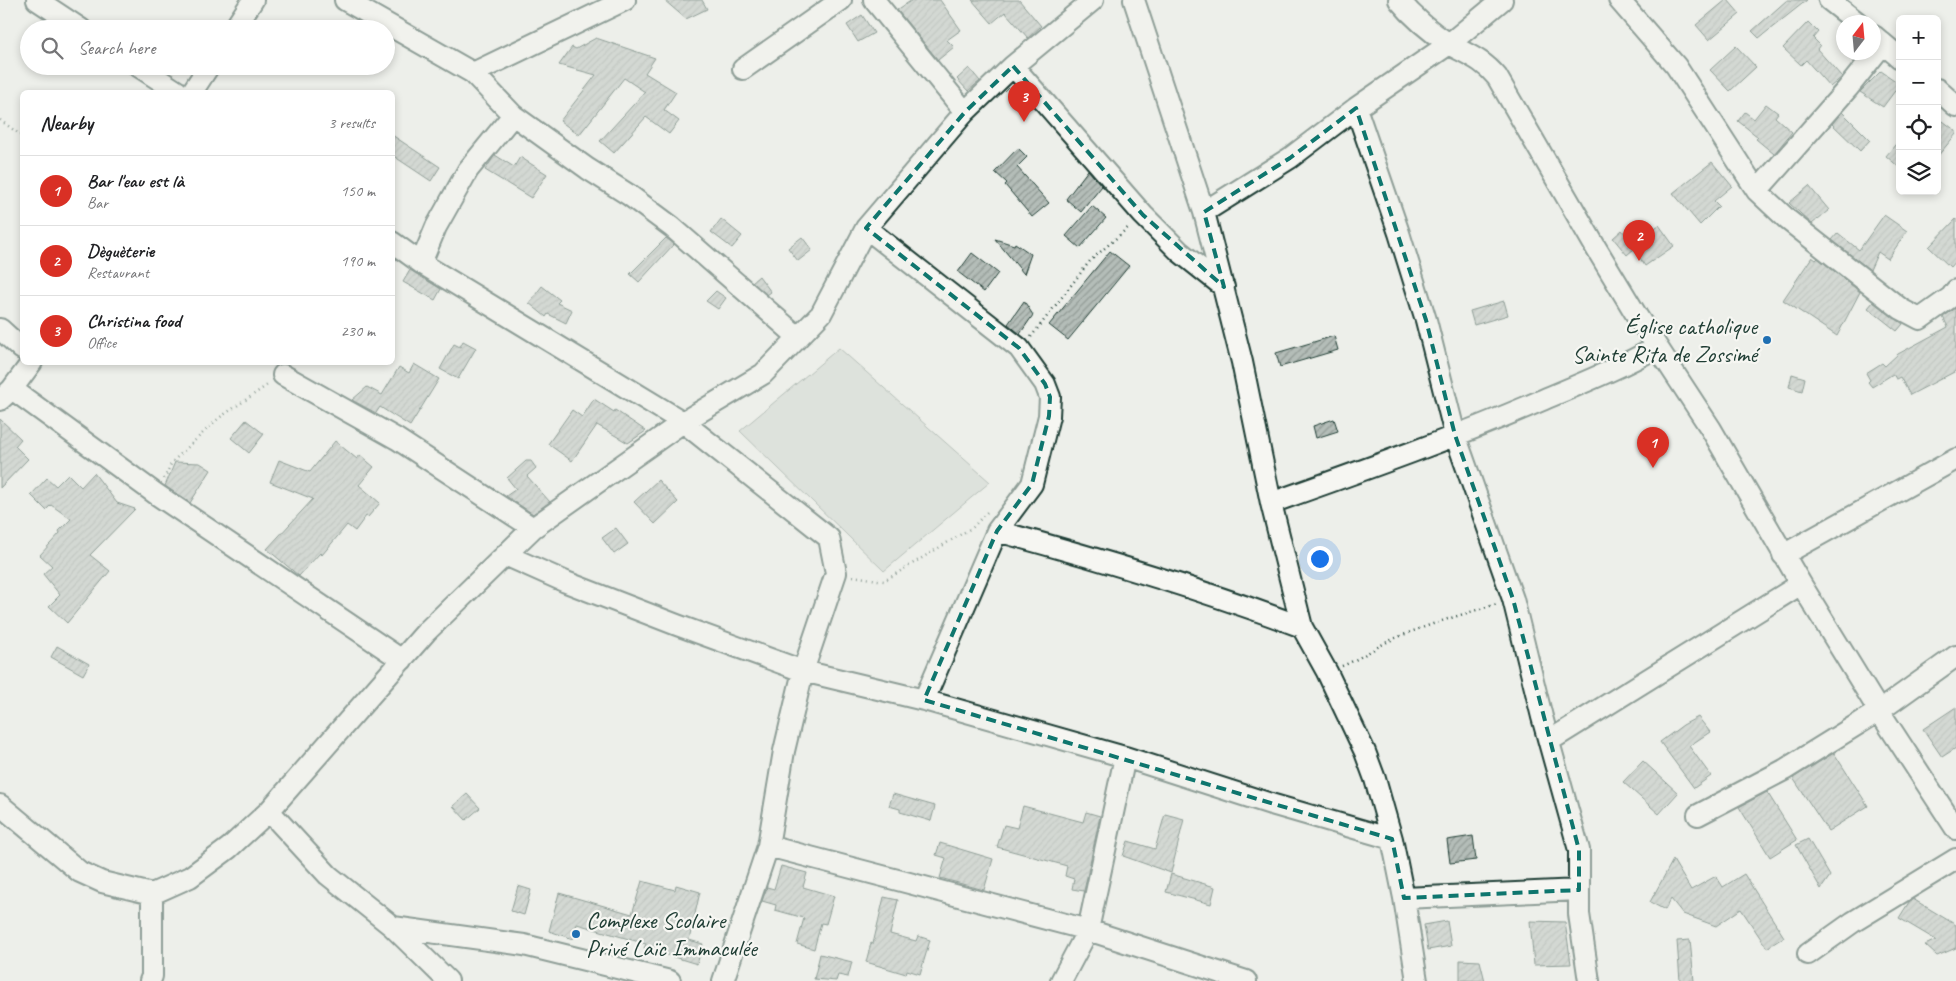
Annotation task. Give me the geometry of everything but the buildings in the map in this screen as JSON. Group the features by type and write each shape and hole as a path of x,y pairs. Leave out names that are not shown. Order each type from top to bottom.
{"street":[{"path":"38,0 68,20"},
{"path":"240,20 253,0"},
{"path":"345,0 380,20"},
{"path":"473,73 626,0"},
{"path":"743,69 841,0"},
{"path":"874,0 965,112"},
{"path":"0,805 80,872 102,882 152,894 190,877 229,848 269,811 426,632 533,528 683,422 763,374 821,314 866,228 965,112 1013,66 1093,0"},
{"path":"1134,0 1204,212 1242,362 1271,503 1302,627 1327,672 1365,752 1392,839 1404,898 1417,981"},
{"path":"1399,0 1408,11 1449,44 1471,54 1486,65 1497,77 1596,248 1657,347 1711,429 1783,555 1879,711 1956,829"},
{"path":"1204,212 1290,158 1356,108 1449,44 1502,0"},
{"path":"1619,0 1676,66 1757,190 1803,232 1901,309 1920,319 1951,297 1956,290"},
{"path":"1829,0 1848,15"},
{"path":"395,29 473,73 513,115 588,169 629,194 672,227 798,337"},
{"path":"1881,42 1896,55"},
{"path":"1757,190 1848,88 1866,60"},
{"path":"1013,66 1143,215 1180,252 1224,287"},
{"path":"152,75 175,90"},
{"path":"193,90 203,75"},
{"path":"1941,93 1956,106"},
{"path":"1356,108 1399,233 1426,320 1455,436 1513,598 1549,742 1579,850 1579,914 1589,981"},
{"path":"422,263 436,227 468,170 513,115"},
{"path":"866,228 1019,348 1045,384 1050,397 1049,416 1032,484 997,531 924,700"},
{"path":"395,244 422,263 683,422 829,538 836,573 803,671 784,751 768,846 723,981"},
{"path":"0,329 20,347"},
{"path":"1271,503 1455,436 1570,388 1633,360 1657,347"},
{"path":"30,365 6,395 402,660"},
{"path":"283,375 397,439 533,528"},
{"path":"1783,555 1956,459"},
{"path":"997,531 1123,566 1231,600 1302,627"},
{"path":"505,555 566,582 803,671 924,700 1125,757 1271,804 1392,839"},
{"path":"1549,742 1801,584"},
{"path":"1698,815 1784,770 1879,711 1956,656"},
{"path":"1061,981 1088,930 1125,757"},
{"path":"269,811 328,875 393,927 448,981"},
{"path":"768,846 1088,930 1246,981"},
{"path":"1808,954 1854,922 1956,859"},
{"path":"1404,898 1579,890"},
{"path":"152,894 153,979"},
{"path":"393,927 524,945 670,981"}],"path":[{"path":"0,120 20,135"},
{"path":"1019,348 1036,333 1090,261 1143,215"},
{"path":"156,494 172,462 220,418 283,375"},
{"path":"836,573 884,582 972,527 991,507"},
{"path":"1327,672 1359,658 1395,638 1513,598"}],"highlighted area":[{"path":"1013,66 1143,215 1224,287 1204,212 1290,158 1356,108 1426,320 1455,435 1513,599 1579,850 1579,890 1404,898 1392,839 924,700 997,531 1032,484 1049,416 1050,397 1045,384 1019,348 866,228 965,112"}],"shaded area":[{"path":"839,348 990,482 884,571 740,431"}],"place":[{"name":"Christina food","path":"1024,122"},
{"name":"Dèguèterie","path":"1639,261"},
{"name":"Église catholique Sainte Rita de Zossimé","path":"1767,340"},
{"name":"Bar l'eau est là","path":"1653,468"},
{"name":"Complexe Scolaire Privé Laïc Immaculée","path":"576,934"}]}
